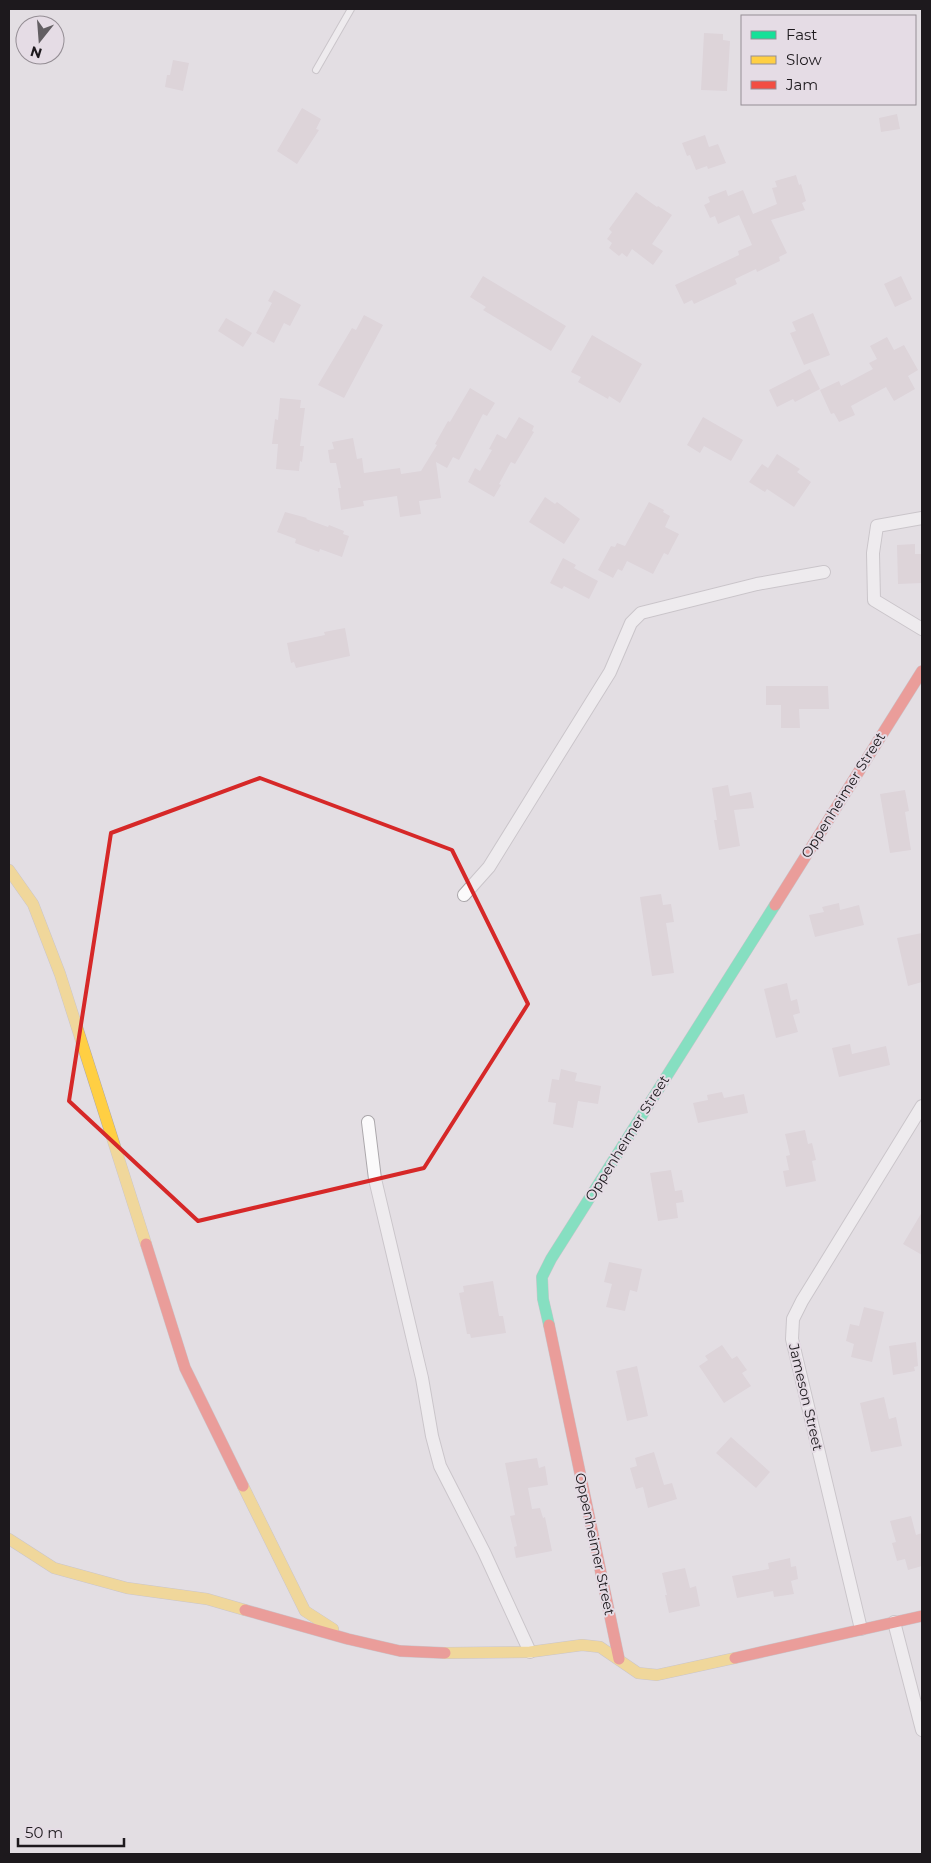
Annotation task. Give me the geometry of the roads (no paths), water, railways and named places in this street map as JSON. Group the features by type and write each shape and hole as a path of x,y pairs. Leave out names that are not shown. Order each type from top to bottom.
{"street":[{"path":"922,518 877,526 873,553 874,600 922,629"},
{"path":"464,895 489,867 610,672 636,617 641,613 757,584 824,572"},
{"name":"Oppenheimer Street","path":"619,1659 543,1299 542,1277 551,1259 922,671"},
{"path":"9,870 33,904 60,974 185,1368 305,1611 348,1639"},
{"name":"Jameson Street","path":"861,1629 792,1339 793,1319 922,1106"},
{"path":"368,1122 375,1179 422,1378 432,1436 440,1466 492,1569 530,1652"},
{"path":"9,1539 54,1568 127,1588 207,1599 348,1639 400,1651 461,1654 530,1652 582,1645 600,1647 638,1673 657,1674 922,1616"},
{"path":"894,1622 922,1730"}],"lane":[{"path":"316,70 351,9"}]}
